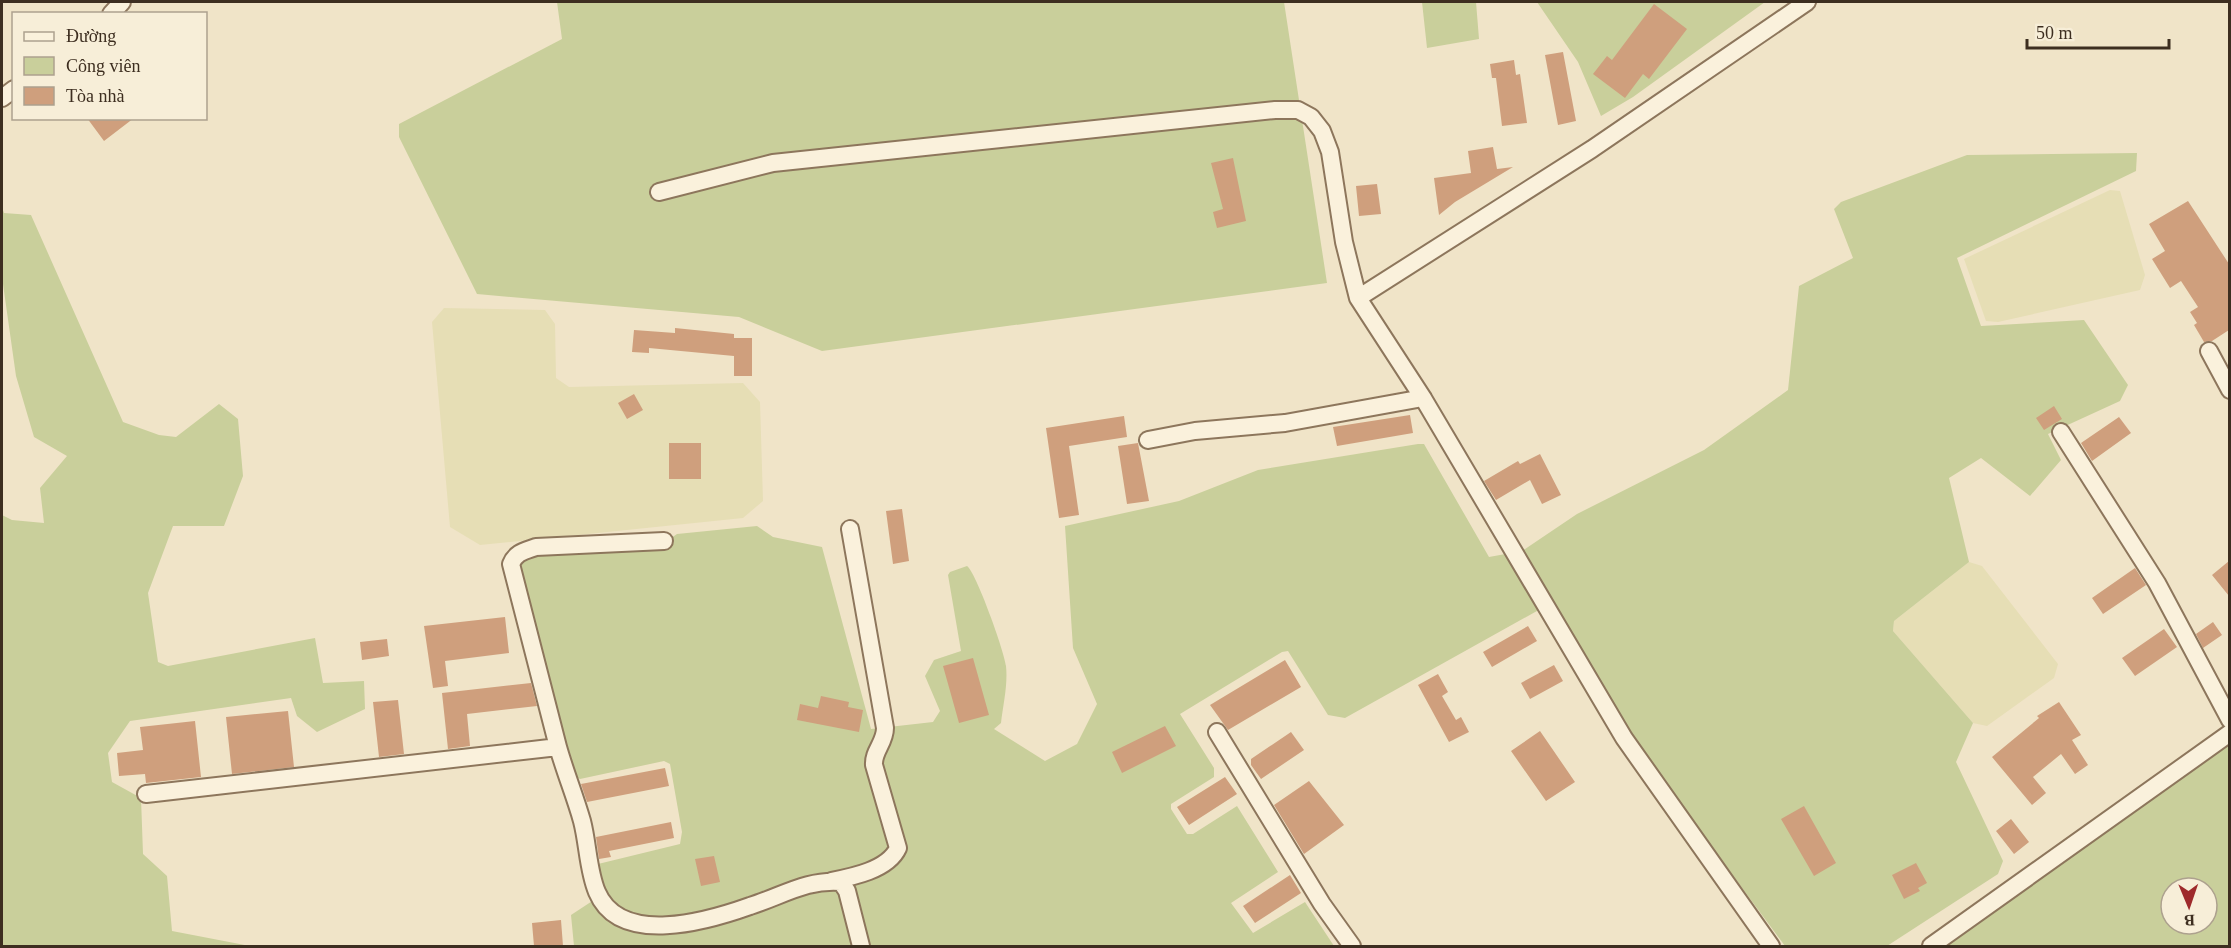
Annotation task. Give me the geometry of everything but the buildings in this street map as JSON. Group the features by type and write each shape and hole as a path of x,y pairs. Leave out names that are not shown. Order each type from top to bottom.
{"street":[{"path":"1358,298 1592,149 1807,2"},
{"path":"658,192 773,163 1275,110 1298,110 1311,117 1323,131 1330,152 1344,242 1358,298 1423,398 1624,738 1771,946"},
{"path":"2209,351 2229,390"},
{"path":"1148,440 1195,431 1285,423 1423,398"},
{"path":"2061,432 2157,583 2229,720"},
{"path":"664,541 536,547 519,553 511,564 558,747 582,821 597,891 607,908 616,915 643,924 683,924 752,906 803,885 866,874 892,857 898,849 874,765 874,757 883,743 885,728 850,529"},
{"path":"1217,732 1322,904 1352,946"},
{"path":"1931,946 2229,733"},
{"path":"146,794 558,747"},
{"path":"830,881 841,882 847,891 861,946"}],"shaded area":[{"path":"2110,190 2120,191 2145,275 2140,290 1998,322 1986,321 1964,259"},
{"path":"444,308 545,310 555,324 556,378 569,387 743,383 760,402 763,501 743,518 480,545 450,527 432,322"},
{"path":"1969,562 1982,566 2058,664 2054,678 1987,726 1973,723 1893,631 1894,621"}],"green space":[{"path":"557,2 1284,2 1327,283 822,351 739,317 477,294 399,137 399,124 562,39"},
{"path":"1422,2 1476,2 1479,39 1427,48"},
{"path":"1537,2 1765,2 1633,97 1601,116 1578,62"},
{"path":"2137,153 2136,171 1957,258 1981,326 2084,320 2128,385 2120,401 2048,434 2061,460 2030,496 1981,458 1949,478 1969,562 1894,621 1893,631 1973,723 1956,762 2003,861 1998,874 1887,946 1785,946 1628,734 1553,602 1345,718 1328,715 1288,651 1282,652 1180,714 1214,768 1214,777 1171,804 1171,809 1187,834 1193,834 1237,806 1278,872 1231,903 1253,933 1305,902 1334,946 574,946 571,915 606,892 598,864 680,844 682,832 670,764 664,761 580,779 571,774 517,567 532,552 664,543 677,534 757,526 773,537 822,547 871,729 933,722 940,711 925,676 934,660 961,651 948,575 950,572 967,566 977,582 990,613 1006,666 1006,688 1001,723 994,729 1045,761 1077,744 1097,704 1073,648 1065,526 1179,501 1258,470 1424,444 1489,557 1522,551 1577,514 1704,450 1788,390 1799,286 1853,258 1834,209 1841,202 1967,155"},
{"path":"2,207 4,213 31,215 123,422 159,435 176,437 219,404 238,419 243,476 224,526 173,526 148,593 158,662 168,666 315,638 323,683 364,681 365,709 317,732 297,716 291,698 130,721 108,753 112,782 141,798 143,854 167,876 172,931 250,946 2,946 2,515 12,520 44,523 40,488 67,456 34,437 16,376 2,277"},
{"path":"2229,740 2229,946 1939,946"}]}
